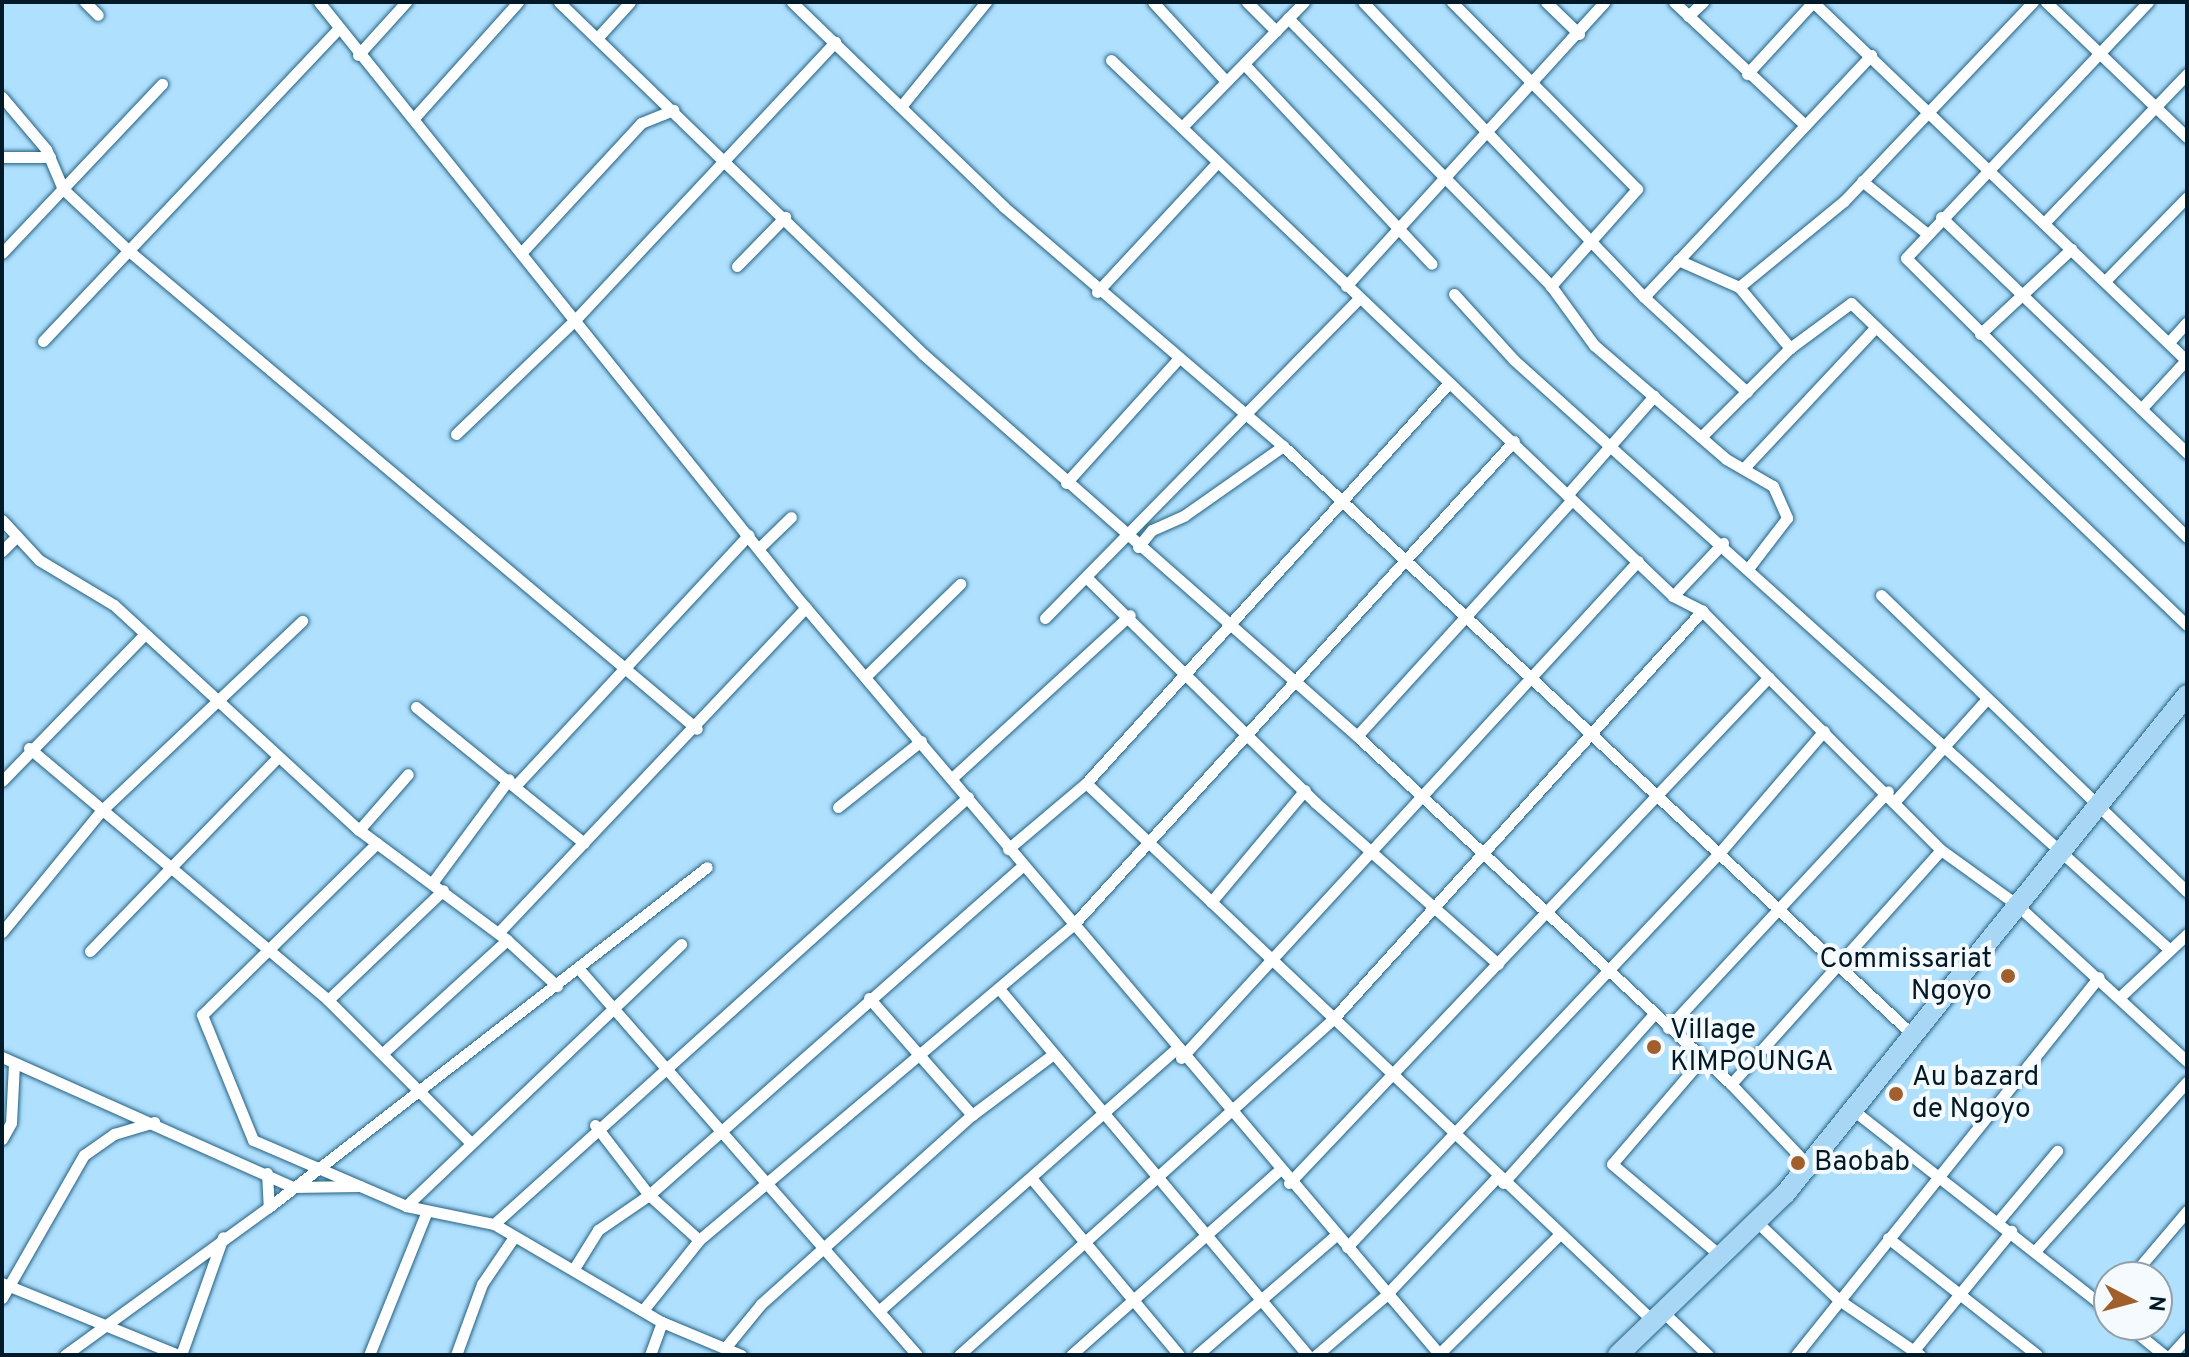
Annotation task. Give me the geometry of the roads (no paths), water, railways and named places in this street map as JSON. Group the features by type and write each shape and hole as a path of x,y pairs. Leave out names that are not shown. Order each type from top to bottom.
{"highway":[{"path":"1618,1355 1757,1222 1808,1165 2187,695"}],"street":[{"path":"85,2 98,15"},
{"path":"319,2 337,30 414,118 806,607 968,797 1178,1053 1439,1355 1560,1234"},
{"path":"358,55 406,2"},
{"path":"414,118 518,2"},
{"path":"559,2 599,36 1066,483 1357,736 1603,969 1731,1084 1808,1165"},
{"path":"599,36 630,2"},
{"path":"792,2 903,104 1097,292 1283,446 1404,564 1841,961 1914,1036"},
{"path":"903,104 986,2"},
{"path":"1153,2 1225,80"},
{"path":"1247,2 1276,31"},
{"path":"1183,126 1304,2"},
{"path":"1363,2 1596,240 1644,297 1747,392"},
{"path":"1452,2 1535,80 1637,189 1596,240 1551,286"},
{"path":"1546,2 1579,34"},
{"path":"1346,286 1579,34 1604,2"},
{"path":"1674,2 1747,74 1805,125"},
{"path":"1688,16 1703,2"},
{"path":"1747,74 1813,2 1993,168 2044,223 2187,360 2141,409"},
{"path":"1739,287 1807,237 2033,2"},
{"path":"2046,2 2187,137"},
{"path":"2148,2 1993,168 1925,232 1908,265 2187,537"},
{"path":"1288,18 1443,181 1551,286 1594,345 1701,437 1773,486 1786,510 1784,526 1750,566"},
{"path":"43,341 337,30"},
{"path":"456,434 575,320 835,42"},
{"path":"1644,297 1871,55"},
{"path":"1111,60 1448,384 1514,441 1569,498 1673,596 1702,611 1892,795 1941,850 2016,904 2121,996 2187,1061"},
{"path":"1244,64 1432,264"},
{"path":"2044,223 2187,74"},
{"path":"2,253 162,84"},
{"path":"2,97 50,157 63,189 129,251 697,729"},
{"path":"522,252 641,123 673,110"},
{"path":"2,157 50,157"},
{"path":"1097,292 1217,163"},
{"path":"1862,181 1925,232"},
{"path":"2106,280 2187,197"},
{"path":"737,266 785,217"},
{"path":"1941,217 2187,453"},
{"path":"1980,334 2027,297 2071,249"},
{"path":"1678,260 1739,287 1790,348"},
{"path":"1454,294 1610,445 1750,566 2058,852 2170,950"},
{"path":"1045,618 1128,537 1359,298"},
{"path":"1701,437 1790,348 1848,302 2187,625"},
{"path":"2170,341 2187,322"},
{"path":"1744,468 1876,327"},
{"path":"1066,483 1178,359"},
{"path":"1008,849 1086,783 1232,625 1337,500 1448,384"},
{"path":"1357,736 1468,621 1610,445 1654,396"},
{"path":"644,1309 699,1240 1001,991 1072,926 1145,842 1251,733 1292,681 1404,564 1514,441"},
{"path":"1138,547 1152,530 1185,515 1283,446"},
{"path":"760,547 791,517"},
{"path":"2,520 39,560 114,605 142,637 359,830 503,936 557,986"},
{"path":"328,1000 437,886 513,782 748,535"},
{"path":"2,551 17,536"},
{"path":"1673,596 1723,543"},
{"path":"881,1309 1102,1115 1178,1053 1273,960 1370,848 1638,561"},
{"path":"1087,578 1130,615 1305,790 1498,964"},
{"path":"866,676 960,584"},
{"path":"1881,595 1986,700 2098,802 2187,892"},
{"path":"384,1052 503,936 584,843 697,729 806,607"},
{"path":"959,1355 1160,1179 1332,1020 1702,611"},
{"path":"952,778 1130,615"},
{"path":"2,932 101,811 302,621"},
{"path":"2,781 29,748 142,637"},
{"path":"1289,1183 1545,914 1653,793 1769,677"},
{"path":"1668,1028 1779,906 1892,795 1945,748 1986,700"},
{"path":"416,707 513,782 584,843"},
{"path":"1347,1247 1455,1135 1603,969 1721,851 1824,731"},
{"path":"838,807 921,741"},
{"path":"29,748 265,951 328,1000 420,1085 470,1142"},
{"path":"90,951 173,870 276,759"},
{"path":"359,830 408,774"},
{"path":"1086,783 1500,1180 1560,1234 1708,1355"},
{"path":"1211,902 1305,790"},
{"path":"494,1224 595,1125 668,1065 968,797"},
{"path":"377,843 265,951 201,1019 235,1081 253,1140 315,1164 406,1206 494,1224 575,1267 662,1322 741,1355"},
{"path":"1731,1084 1941,850"},
{"path":"575,1267 598,1230 649,1195 1023,865"},
{"path":"65,1355 223,1237 269,1207 315,1164 557,986 707,867"},
{"path":"2121,996 2187,934"},
{"path":"406,1206 681,944"},
{"path":"579,969 668,1065 827,1251 881,1309 917,1355"},
{"path":"1796,1355 1935,1174 2099,977"},
{"path":"1001,991 1051,1056 1263,1297 1307,1355"},
{"path":"869,998 972,1115"},
{"path":"1316,1355 1385,1296 1500,1180 1653,1015"},
{"path":"2177,1052 2187,1042"},
{"path":"725,1348 761,1304 827,1251 972,1115 1051,1056"},
{"path":"2,1057 154,1122 292,1187 360,1186"},
{"path":"1702,1059 1612,1164 1722,1257"},
{"path":"2,1139 11,1123 14,1064"},
{"path":"2036,1250 2187,1082"},
{"path":"1853,1110 1935,1174 2000,1219 2093,1295"},
{"path":"2,1298 6,1285 84,1155 114,1134 154,1122"},
{"path":"595,1125 649,1195 699,1240"},
{"path":"269,1207 263,1171 275,1149"},
{"path":"2000,1219 2057,1151"},
{"path":"1071,1355 1210,1238 1278,1171"},
{"path":"1032,1179 1179,1355"},
{"path":"369,1355 427,1211"},
{"path":"2145,1261 2187,1211"},
{"path":"1757,1222 1839,1300 1917,1352 2011,1231"},
{"path":"1197,1355 1336,1235"},
{"path":"6,1285 180,1355 223,1237"},
{"path":"456,1355 482,1284 514,1237"},
{"path":"1888,1238 1962,1293 2037,1355"},
{"path":"650,1355 662,1322"},
{"path":"2171,1355 2187,1337"},
{"path":"2147,1341 2164,1355"}],"place":[{"name":"Commissariat Ngoyo","path":"2008,976"},
{"name":"Village KIMPOUNGA","path":"1654,1047"},
{"name":"Au bazard de Ngoyo","path":"1896,1094"},
{"name":"Baobab","path":"1798,1163"}]}
